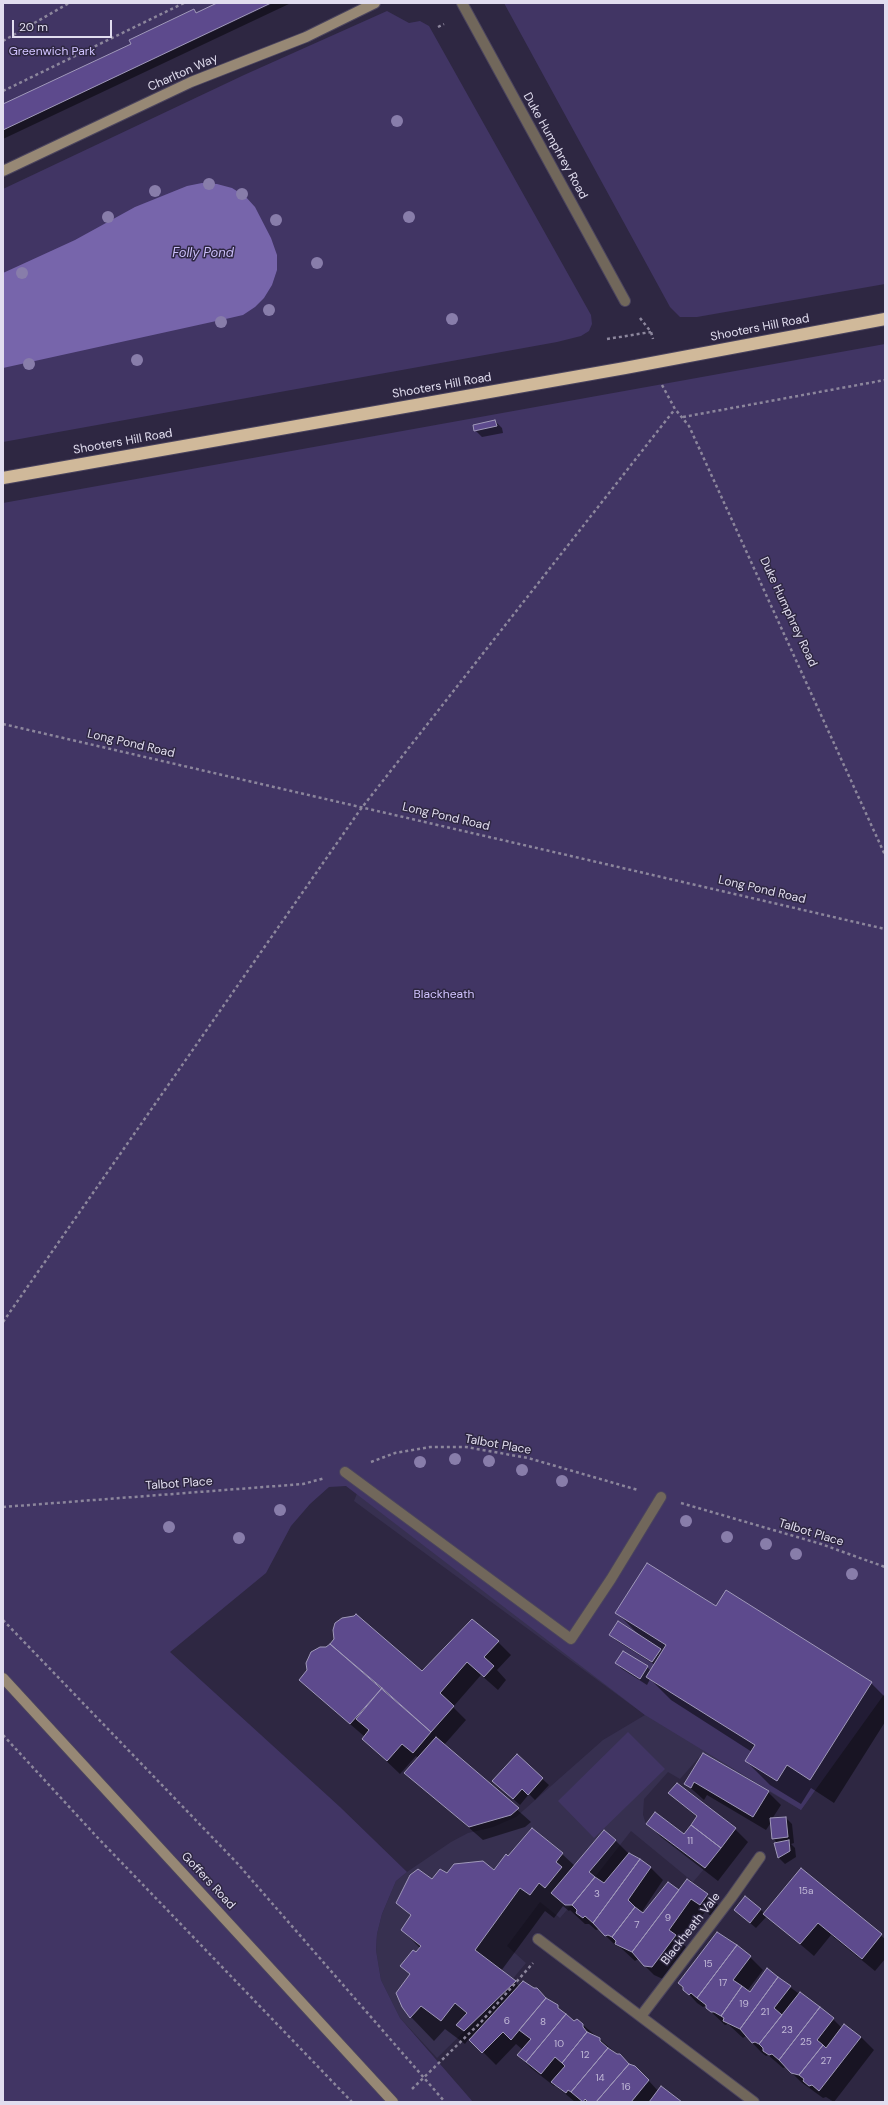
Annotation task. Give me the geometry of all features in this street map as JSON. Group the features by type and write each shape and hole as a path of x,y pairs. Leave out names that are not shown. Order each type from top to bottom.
{"highway":[{"name":"Shooters Hill Road","path":"3,478 610,370 885,319"}],"street":[{"name":"Charlton Way","path":"3,171 191,82 306,37 375,3"},
{"name":"Duke Humphrey Road","path":"462,3 625,301"},
{"path":"345,1472 571,1639 611,1579 661,1497"},
{"name":"Goffers Road","path":"3,1678 394,2102"},
{"name":"Blackheath Vale","path":"641,2016 731,1898 760,1857"},
{"path":"538,1939 754,2102"}],"path":[{"path":"3,41 69,3"},
{"path":"3,91 184,3"},
{"path":"438,27 444,24"},
{"path":"607,339 651,332 653,338"},
{"path":"683,417 885,380"},
{"name":"Duke Humphrey Road","path":"661,384 675,409 689,426 885,855"},
{"path":"3,1322 362,807 675,409"},
{"name":"Long Pond Road","path":"3,724 885,929"},
{"name":"Talbot Place","path":"3,1507 303,1484 345,1472 395,1453 430,1447 466,1447 528,1458 821,1544 885,1567"},
{"path":"3,1620 237,1863 445,2102"},
{"path":"3,1735 96,1837 352,2102"},
{"path":"409,2092 482,2020 548,1947"}],"shaded area":[{"path":"364,1476 885,1693 801,1810 703,1753 680,1779 668,1772 644,1799 643,1815 646,1824 705,1868 693,1882 631,1831 560,1918 540,1902 507,1946 526,1963 490,2006 437,2058 400,2018 381,1980 376,1950 377,1934 382,1914 396,1881 451,1842 468,1833 493,1827 516,1817 603,1740 645,1715 354,1501"}],"green space":[{"name":"Greenwich Park","path":"3,3 274,3 3,130"},
{"path":"504,3 885,3 885,284 697,317 680,317 670,307"},
{"path":"387,11 409,23 420,21 429,26 591,315 592,324 589,331 581,336 557,342 3,442 3,189 244,75"},
{"name":"Blackheath","path":"885,344 885,1693 801,1810 645,1715 346,1486 329,1487 310,1504 291,1526 266,1573 170,1652 340,1807 407,1872 396,1881 382,1914 377,1934 376,1950 381,1980 400,2018 473,2102 3,2102 3,503"},
{"path":"628,1732 665,1769 594,1838 558,1801"}],"water":[{"name":"Folly Pond","path":"202,183 217,184 232,188 245,196 255,207 271,238 277,255 277,270 272,285 264,298 255,307 243,315 3,368 3,273 75,240 135,207 187,186"}],"building":[{"path":"217,3 271,3 3,130 3,104 131,44 129,40 194,9 196,13"},
{"path":"495,420 497,426 474,431 473,425"},
{"path":"647,1563 716,1606 726,1590 872,1682 810,1780 787,1765 777,1781 745,1761 755,1745 646,1677 666,1645 615,1613"},
{"path":"356,1614 422,1671 472,1619 499,1641 484,1657 494,1666 484,1677 467,1662 440,1693 454,1706 431,1732 330,1644 334,1639 333,1630 335,1623 342,1618 354,1616"},
{"path":"618,1621 661,1649 652,1662 609,1635"},
{"path":"330,1644 382,1688 350,1724 299,1680 307,1670 306,1663 311,1652 320,1647 326,1647"},
{"path":"623,1651 648,1666 640,1679 615,1663"},
{"path":"382,1688 431,1732 413,1753 402,1744 387,1761 362,1739 369,1730 356,1719"},
{"path":"436,1737 519,1808 511,1815 469,1827 404,1773"},
{"path":"703,1753 769,1791 753,1817 694,1782 691,1788 684,1784"},
{"path":"517,1754 543,1778 528,1795 522,1789 513,1799 492,1781"},
{"path":"677,1783 736,1828 721,1848 691,1825 697,1816 668,1793"},
{"path":"655,1812 684,1834 691,1825 721,1848 705,1868 646,1824"},
{"path":"786,1817 788,1837 772,1839 770,1818"},
{"path":"532,1828 563,1853 556,1862 562,1867 545,1888 539,1883 530,1895 520,1888 475,1950 516,1981 464,2031 456,2025 467,2013 455,2003 441,2021 421,2006 410,2018 402,2007 396,1993 410,1974 400,1966 413,1950 416,1952 421,1946 401,1930 411,1915 396,1903 410,1875 418,1869 432,1879 440,1869 447,1873 454,1864 483,1861 494,1870 506,1854 508,1856"},
{"path":"604,1830 616,1840 589,1872 595,1877 572,1905 565,1905 551,1893"},
{"path":"789,1840 790,1851 778,1858 774,1843"},
{"path":"629,1853 640,1859 593,1923 585,1916 583,1918 576,1913 577,1910 572,1905 595,1877 604,1883"},
{"path":"640,1859 651,1867 628,1900 635,1907 612,1937 608,1935 605,1936 593,1923"},
{"path":"801,1868 882,1934 862,1959 818,1923 800,1944 763,1914"},
{"path":"687,1879 708,1894 700,1905 691,1899 669,1930 676,1935 652,1967 644,1966 632,1952"},
{"path":"668,1882 679,1890 632,1952 615,1944 616,1941 612,1937 635,1907 643,1913"},
{"path":"745,1896 761,1909 750,1923 734,1910"},
{"path":"717,1932 737,1945 697,1998 691,1993 689,1995 678,1983"},
{"path":"737,1945 751,1956 733,1980 742,1986 721,2016 711,2012 706,2008 706,2005 697,1998"},
{"path":"767,1968 778,1977 740,2029 723,2021 724,2018 721,2016 742,1986 750,1992"},
{"path":"778,1977 791,1986 774,2008 782,2015 759,2044 755,2042 752,2043 740,2029"},
{"path":"523,1981 534,1988 537,1988 546,1998 511,2040 503,2032 482,2053 469,2040"},
{"path":"800,1992 820,2007 779,2060 772,2054 769,2055 763,2051 763,2048 759,2044"},
{"path":"546,1998 558,2005 558,2008 566,2014 526,2062 517,2055 531,2039 519,2030"},
{"path":"820,2007 834,2018 817,2040 823,2045 799,2075 791,2073 779,2060"},
{"path":"566,2014 574,2021 577,2019 583,2024 583,2027 587,2032 562,2063 555,2057 541,2074 526,2062"},
{"path":"844,2024 861,2037 819,2091 812,2085 809,2086 799,2075 823,2045 826,2048"},
{"path":"587,2032 600,2038 600,2041 608,2048 571,2092 568,2090 566,2093 551,2082 565,2066 562,2063"},
{"path":"608,2048 617,2054 620,2054 629,2064 596,2102 588,2102 585,2099 583,2102 571,2092"},
{"path":"629,2064 635,2066 649,2080 631,2102 596,2102"},
{"path":"661,2086 682,2102 649,2102"}]}
